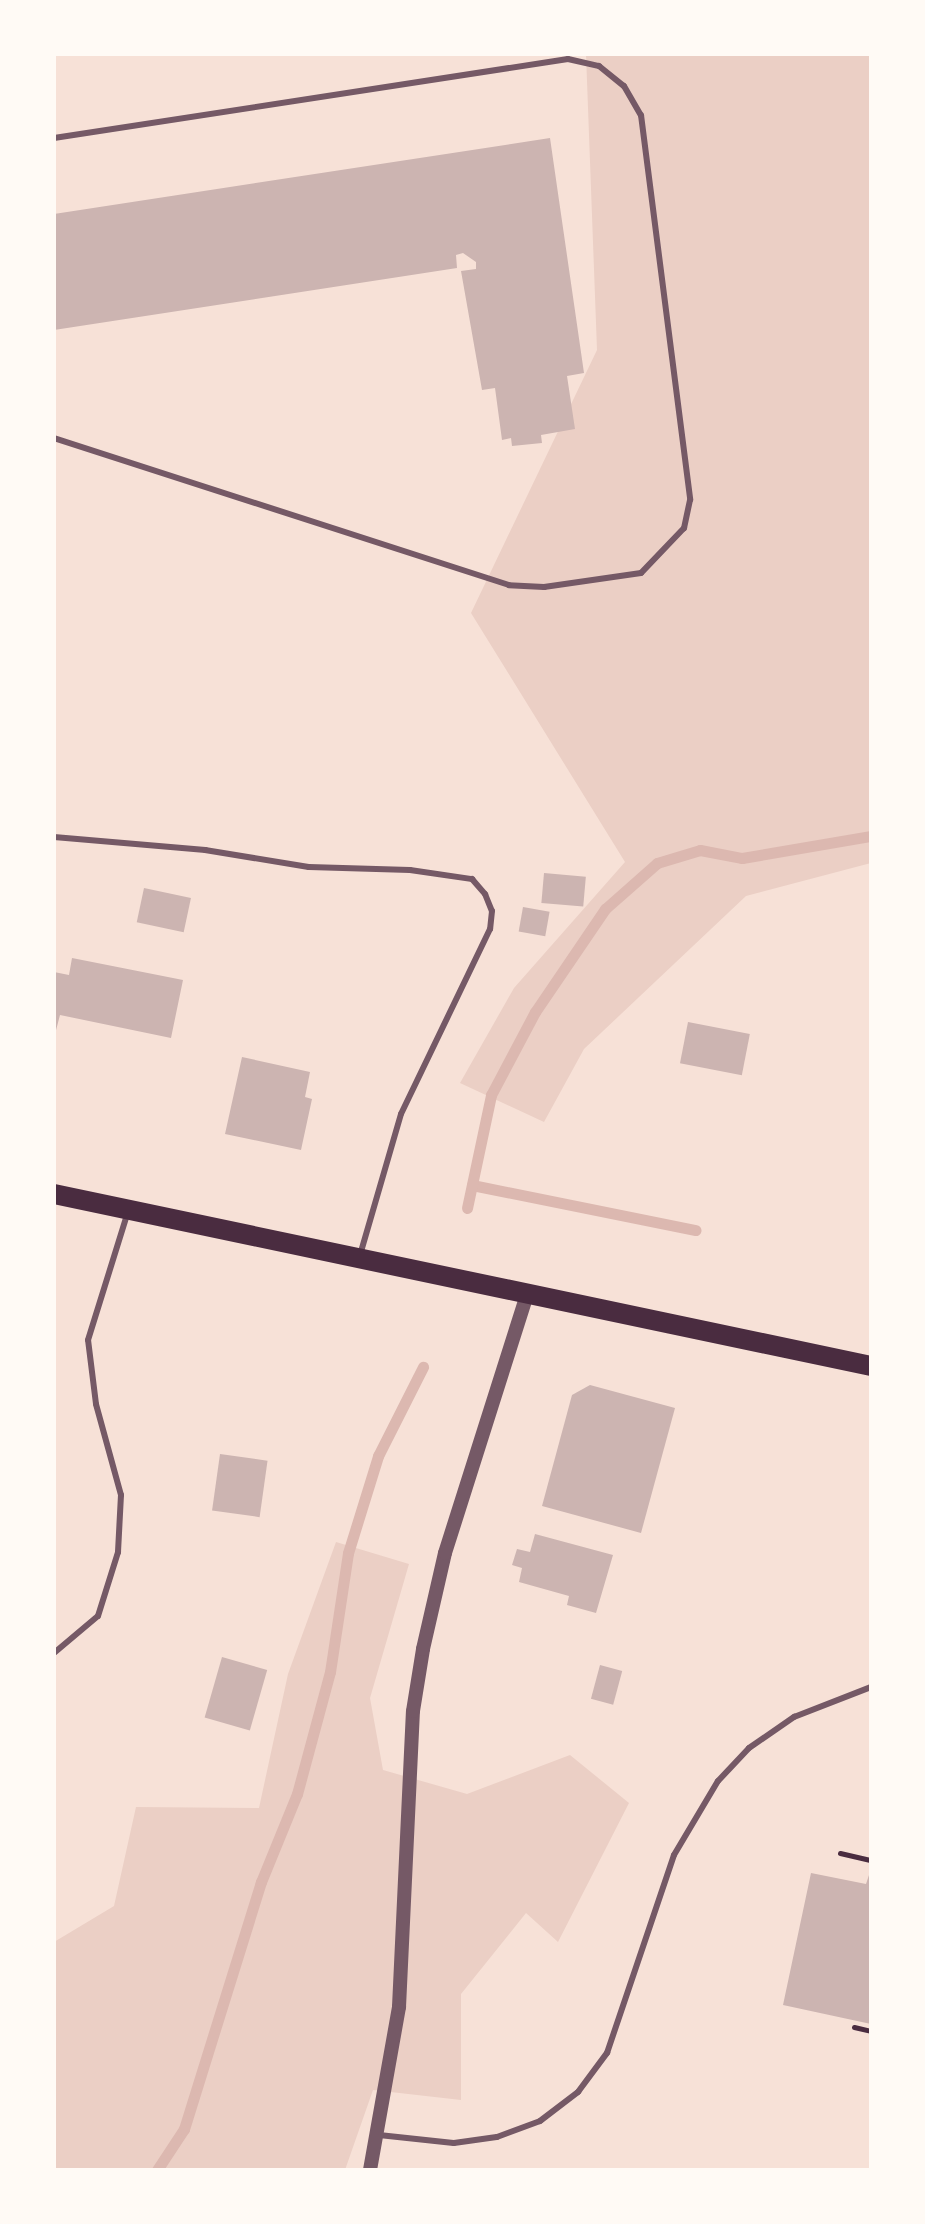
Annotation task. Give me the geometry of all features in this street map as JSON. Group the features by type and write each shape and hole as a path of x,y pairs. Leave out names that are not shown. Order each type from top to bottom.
{"main road":[{"path":"54,1194 360,1255 871,1366"}],"street":[{"path":"370,2170 379,2135 399,2007 413,1711 423,1649 445,1553 528,1292"}],"lane":[{"path":"54,138 568,59 599,66 624,86 641,115 690,500 684,528 641,573 544,587 509,585 54,438"},
{"path":"54,837 205,850 309,867 410,870 472,879 485,894 492,911 490,929 401,1114 360,1255"},
{"path":"54,1653 98,1616 118,1552 121,1495 96,1404 88,1340 129,1209"},
{"path":"379,2135 454,2143 497,2137 540,2121 578,2092 607,2053 674,1855 702,1803 749,1748 783,1724 841,1694 871,1687"}],"path":[{"path":"840,1853 871,1860"},
{"path":"854,2027 871,2031"}],"shaded area":[{"path":"586,54 871,54 871,863 746,896 584,1049 544,1122 460,1083 514,988 625,862 471,613 597,350"},
{"path":"336,1542 409,1564 370,1698 383,1770 467,1794 570,1755 629,1803 558,1942 526,1913 461,1994 461,2100 373,2090 345,2170 54,2170 54,1942 114,1906 136,1807 259,1808 288,1674"}],"building":[{"path":"550,138 584,373 567,376 575,429 541,435 542,443 512,446 511,438 502,440 495,388 482,390 461,271 476,269 476,262 463,253 456,255 457,268 54,330 54,214"},
{"path":"544,873 586,877 583,907 541,903"},
{"path":"144,888 191,898 184,932 137,922"},
{"path":"523,907 550,912 545,936 519,932"},
{"path":"72,958 183,980 171,1038 60,1015 54,1038 54,972 69,975"},
{"path":"688,1022 750,1034 742,1075 680,1063"},
{"path":"242,1057 310,1072 305,1097 312,1099 301,1150 225,1134"},
{"path":"590,1385 675,1408 641,1533 542,1506 572,1395"},
{"path":"220,1454 268,1461 260,1517 212,1510"},
{"path":"535,1534 613,1555 596,1613 567,1605 569,1596 519,1582 522,1568 512,1565 517,1549 530,1552"},
{"path":"222,1657 267,1670 250,1731 205,1718"},
{"path":"600,1665 622,1671 613,1705 591,1699"},
{"path":"871,1869 871,2024 783,2005 811,1873 866,1884"}],"waterway":[{"path":"467,1208 491,1095 535,1012 605,909 657,863 700,850 742,858 871,836"},
{"path":"472,1185 696,1230"},
{"path":"157,2170 184,2129 261,1882 297,1794 330,1672 348,1553 378,1456 423,1367"}]}
